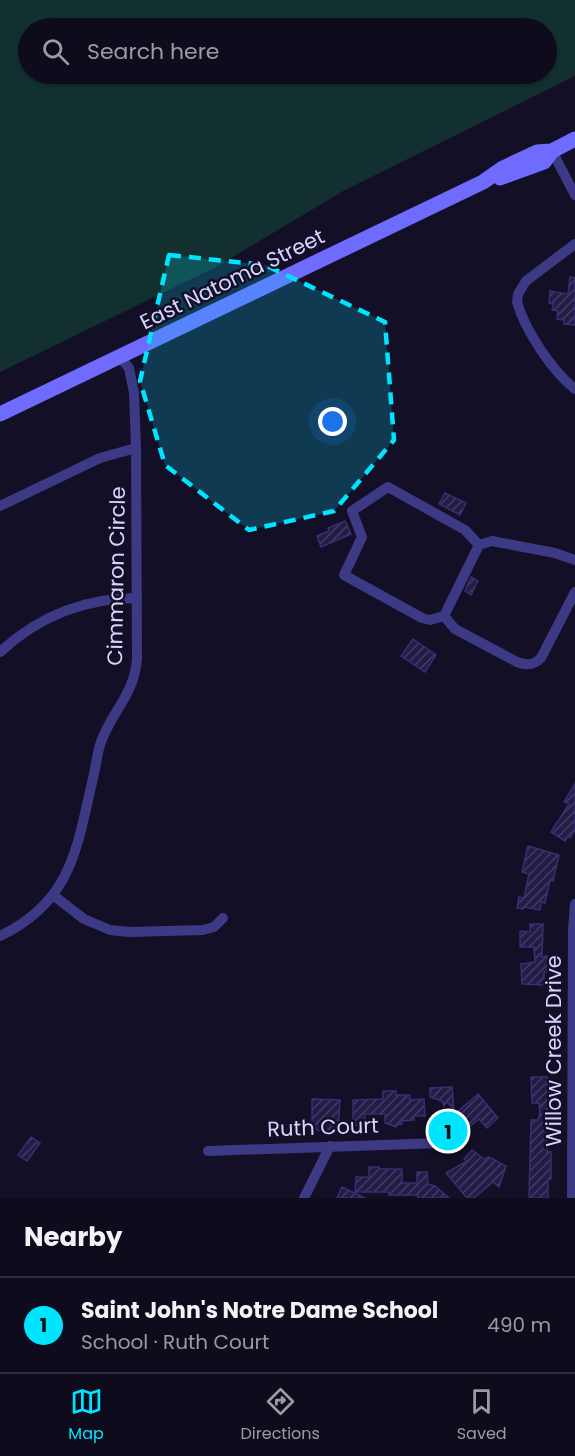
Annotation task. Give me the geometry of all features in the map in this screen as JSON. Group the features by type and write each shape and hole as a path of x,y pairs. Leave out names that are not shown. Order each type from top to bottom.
{"main road":[{"name":"East Natoma Street","path":"0,414 483,182 502,168 537,152 552,151 575,139"}],"street":[{"path":"552,151 575,195"},
{"path":"575,244 526,281 518,294 518,302 540,349 575,389"},
{"name":"Cimmaron Circle","path":"0,936 24,923 40,909 53,895 69,869 101,744 128,695 135,676 136,448 133,381 129,368 120,357"},
{"path":"0,506 109,454 136,448"},
{"path":"388,488 465,530 479,544 444,616 430,620 422,618 344,575 362,537 352,512 388,488"},
{"path":"479,544 492,541 555,553 575,560"},
{"path":"444,616 455,629 524,665 532,664 542,658 575,592"},
{"path":"0,652 26,631 63,611 97,601 137,598"},
{"path":"53,895 93,923 120,932 203,930 214,927 223,918"},
{"name":"Willow Creek Drive","path":"572,1198 575,904"},
{"name":"Ruth Court","path":"208,1151 440,1143"},
{"path":"304,1198 330,1146"}],"highlighted area":[{"path":"169,255 265,265 385,322 394,440 334,511 249,530 165,465 140,381"}],"green space":[{"path":"0,0 575,0 575,76 345,190 216,267 0,372"}],"building":[{"path":"570,277 575,278 575,325 564,324 564,320 557,319 558,311 552,310 553,304 549,303 550,291 568,294"},
{"path":"445,493 466,503 460,515 439,504"},
{"path":"345,521 351,534 321,547 317,536 329,531 328,528"},
{"path":"471,577 478,581 471,595 465,591"},
{"path":"413,639 436,655 425,672 401,656"},
{"path":"575,784 575,830 565,841 551,832 569,804 564,802"},
{"path":"528,846 559,855 553,881 550,880 545,903 541,902 540,910 517,908 519,897 524,898 529,874 522,872"},
{"path":"530,924 543,924 542,957 547,956 544,985 522,984 521,964 535,962 534,947 520,947 520,931 530,932"},
{"path":"531,1077 547,1077 551,1099 551,1132 546,1136 547,1152 551,1152 548,1198 529,1198 531,1120 538,1120 540,1113 539,1103 532,1103"},
{"path":"452,1087 454,1110 447,1102 444,1106 442,1101 430,1097 430,1088"},
{"path":"383,1091 396,1091 396,1095 410,1095 410,1100 424,1099 425,1116 414,1116 414,1120 402,1121 402,1124 396,1127 385,1123 385,1114 365,1114 365,1125 353,1125 353,1100 383,1099"},
{"path":"478,1094 498,1118 487,1128 479,1119 469,1127 456,1113"},
{"path":"312,1099 340,1100 338,1132 322,1132 312,1127"},
{"path":"31,1137 40,1143 27,1161 18,1155"},
{"path":"472,1150 484,1159 489,1157 506,1166 499,1187 493,1182 474,1198 467,1198 446,1173 467,1161 464,1159"},
{"path":"369,1167 402,1169 402,1183 417,1183 417,1172 427,1172 428,1184 435,1186 449,1198 418,1198 418,1195 389,1195 389,1192 355,1192 356,1177 369,1177"},
{"path":"342,1187 365,1198 337,1198"}],"place":[{"name":"Saint John's Notre Dame School","path":"448,1131"}]}
